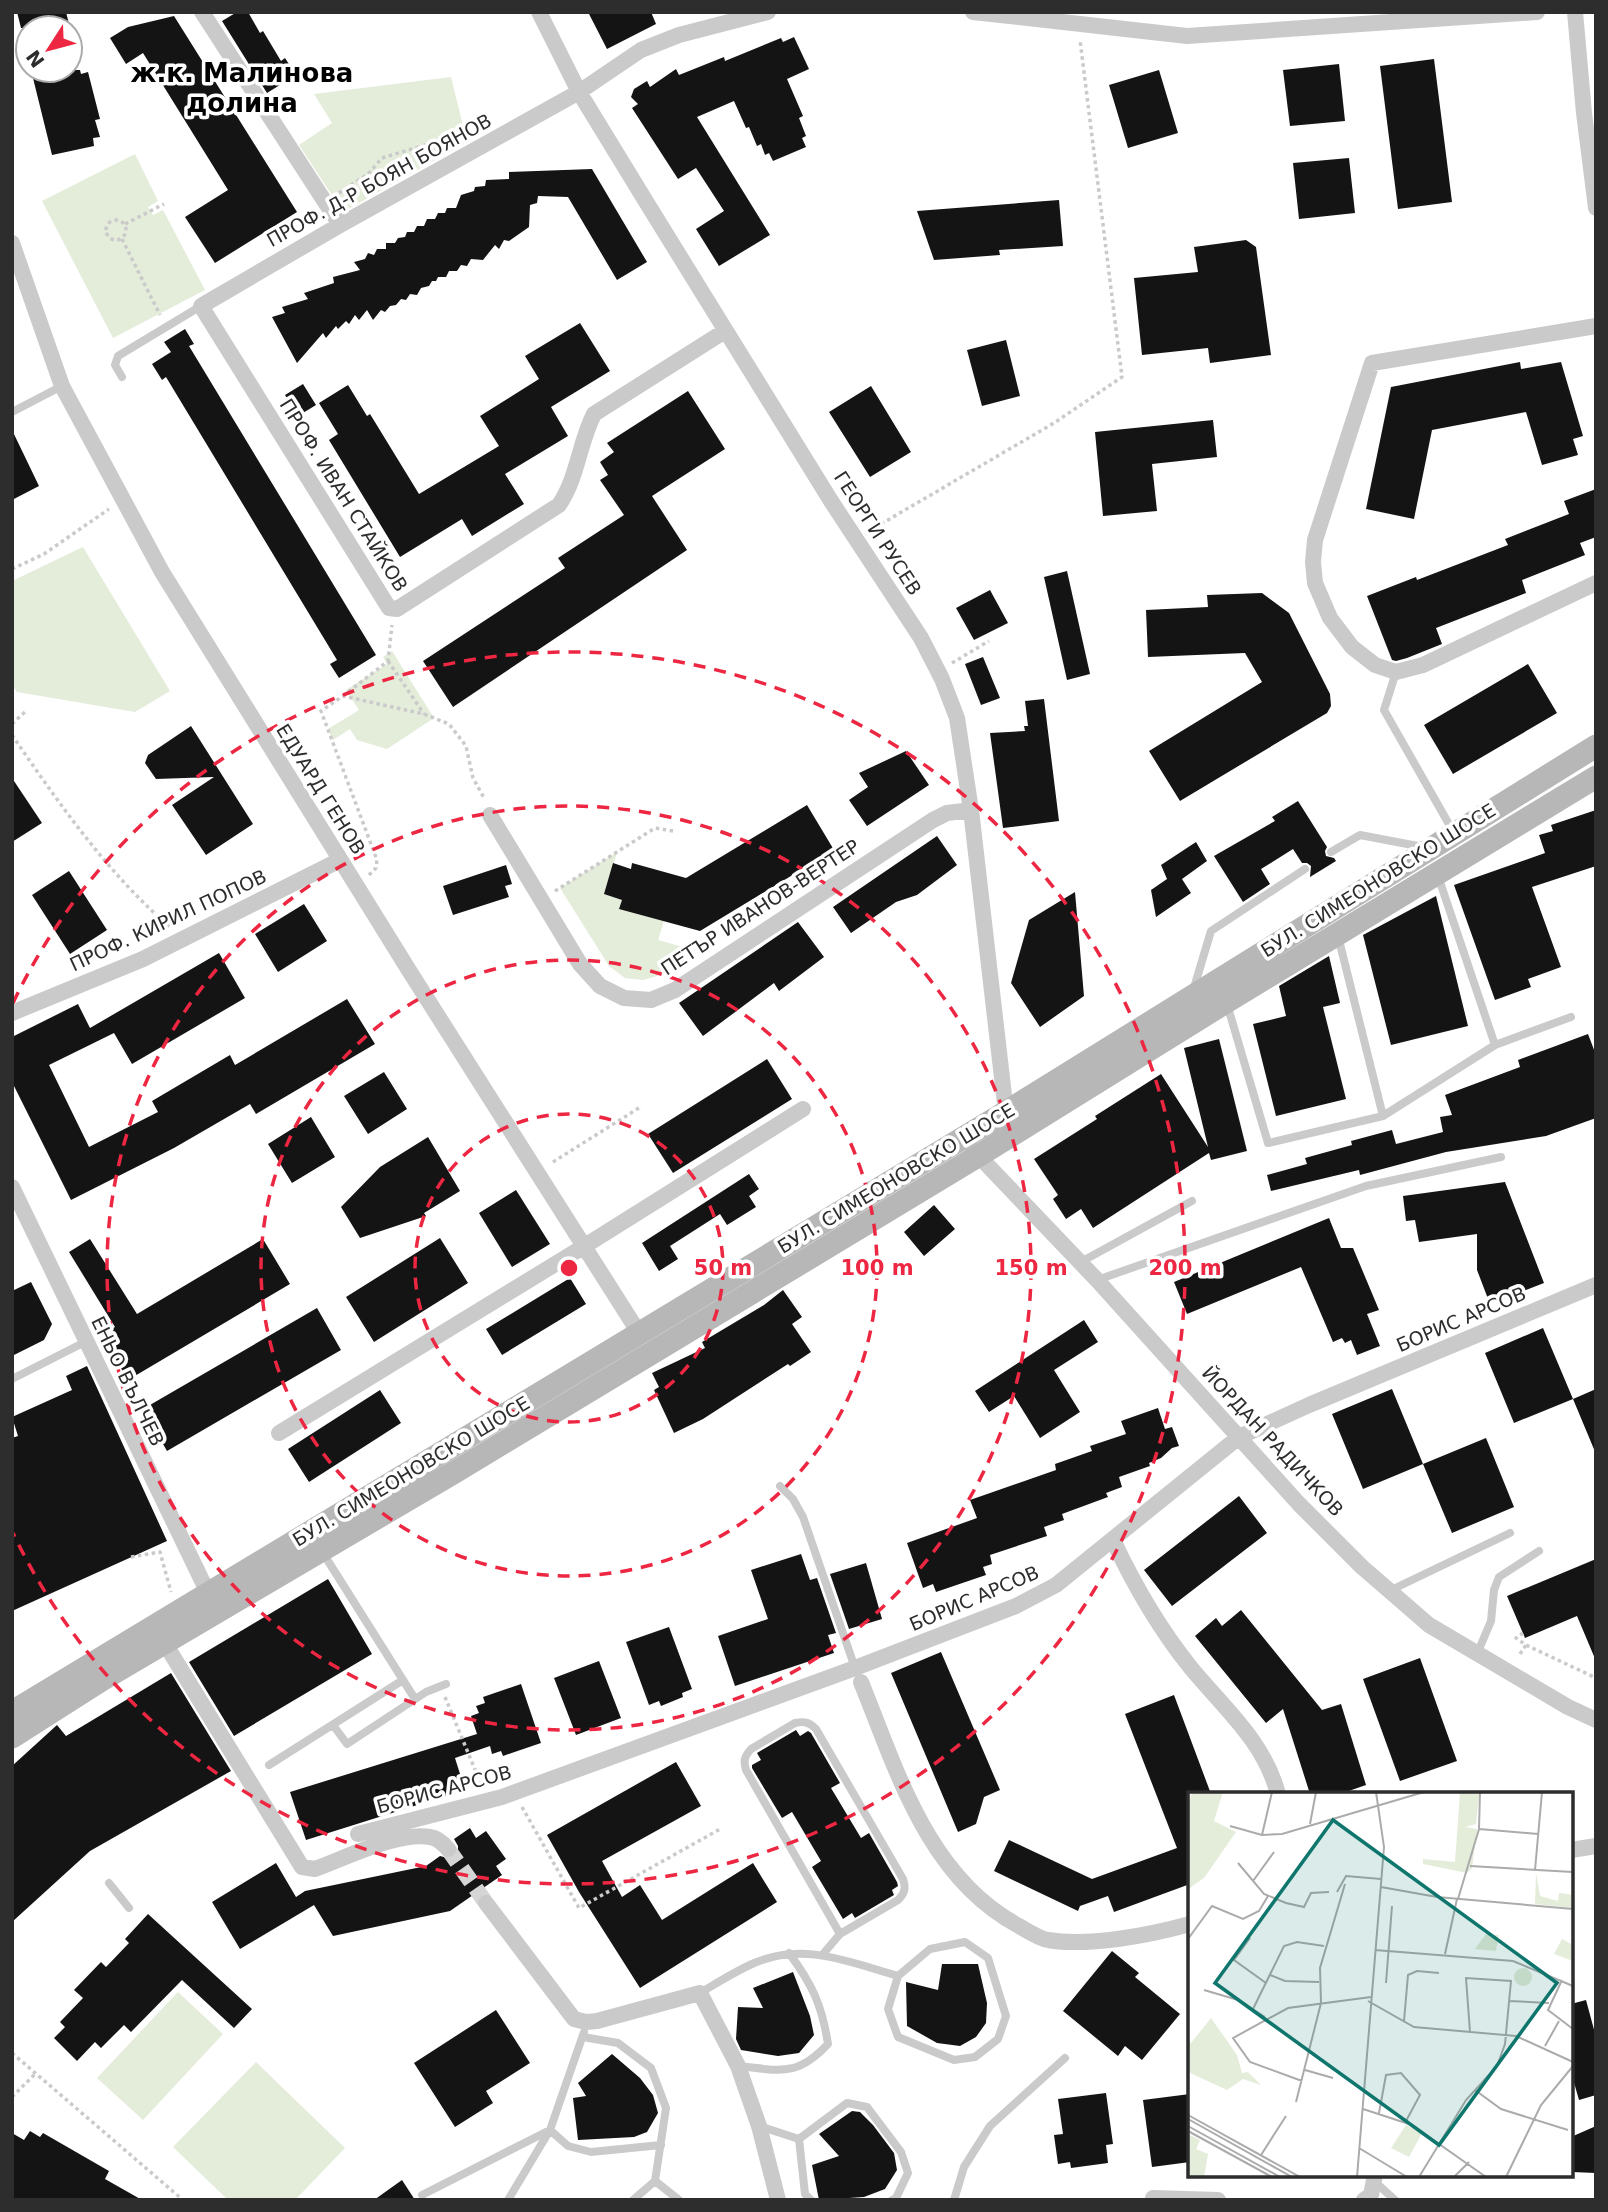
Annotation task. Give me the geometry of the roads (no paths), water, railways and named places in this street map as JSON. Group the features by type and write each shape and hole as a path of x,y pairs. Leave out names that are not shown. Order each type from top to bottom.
{"main road":[{"name":"БУЛ. СИМЕОНОВСКО ШОСЕ","path":"12,1737 159,1634 208,1593 1006,1112 1596,746"},
{"name":"БУЛ. СИМЕОНОВСКО ШОСЕ","path":"12,1712 322,1550 978,1156 1436,872 1596,777"}],"street":[{"path":"202,12 340,225"},
{"name":"ГЕОРГИ РУСЕВ","path":"539,12 579,92 725,331 921,638 938,672 957,718 971,810 1009,1137"},
{"name":"ПРОФ. Д-Р БОЯН БОЯНОВ","path":"201,306 579,92 641,50 678,35 768,12"},
{"path":"973,12 1079,18 1187,36 1537,12"},
{"path":"1575,12 1596,208"},
{"name":"ЕДУАРД ГЕНОВ","path":"12,243 62,386 162,572 536,1173 639,1333"},
{"name":"ПРОФ. ИВАН СТАЙКОВ","path":"201,306 389,608 397,609 559,505 570,488 588,425 594,414 725,331"},
{"path":"1596,326 1373,363 1325,505 1315,540 1313,562 1315,583 1330,618 1352,647 1375,666 1396,672 1423,665 1596,583"},
{"name":"ПЕТЪР ИВАНОВ-ВЕРТЕР","path":"490,815 580,964 600,986 625,998 651,1000 675,990 933,820 947,813 971,810"},
{"name":"ПРОФ. КИРИЛ ПОПОВ","path":"12,1013 143,960 340,860"},
{"path":"279,1433 803,1110"},
{"name":"ЙОРДАН РАДИЧКОВ","path":"962,1138 1097,1280 1299,1504 1362,1567 1429,1625 1568,1707 1596,1720"},
{"name":"ЕНЬО ВЪЛЧЕВ","path":"12,1187 208,1593"},
{"name":"БОРИС АРСОВ","path":"358,1834 488,1802 858,1675 1016,1606 1056,1585 1239,1437 1596,1285"},
{"path":"1113,1540 1136,1589 1156,1622 1193,1670 1251,1735 1268,1766 1277,1792"},
{"name":"БОРИС АРСОВ","path":"159,1634 302,1867 315,1869 399,1838 430,1837 438,1839 448,1849"},
{"path":"858,1675 905,1793 933,1844 956,1878 999,1915 1044,1939 1092,1942 1188,1924"},
{"path":"1573,1850 1596,1846"},
{"path":"486,1903 563,2007 584,2030 700,1993 738,2066 759,2126 778,2200"},
{"path":"1153,2198 1218,2200"}],"lane":[{"path":"122,377 115,365 118,356 201,306"},
{"path":"12,412 62,386"},
{"path":"1396,672 1384,710 1454,833"},
{"path":"1331,852 1360,835 1429,848"},
{"path":"1191,997 1212,931 1305,869"},
{"path":"1436,872 1495,1045"},
{"path":"1337,933 1383,1116"},
{"path":"1226,1002 1268,1143 1383,1116 1495,1045 1571,1017"},
{"path":"1097,1280 1366,1186 1501,1157"},
{"path":"1079,1263 1192,1201"},
{"path":"12,1378 85,1342"},
{"path":"780,1486 793,1499 803,1517 858,1675"},
{"path":"1389,1591 1510,1533"},
{"path":"322,1550 415,1699"},
{"path":"1477,1654 1492,1621 1493,1590 1499,1577 1539,1552"},
{"path":"269,1765 403,1680"},
{"path":"333,1725 347,1744 415,1699 443,1685"},
{"path":"822,1954 840,1934 898,1900 904,1894 905,1886 816,1729 810,1723 802,1721 751,1749 744,1762 746,1770 840,1934"},
{"path":"109,1883 129,1908"},
{"path":"965,1942 988,1958 1006,2016 998,2039 975,2057 954,2060 898,2037 888,2009 898,1976 930,1949 965,1942"},
{"path":"738,2066 788,2070 812,2060 828,2044 824,2018 809,1981 789,1953"},
{"path":"700,1993 753,1963 789,1953 822,1954 898,1976"},
{"path":"508,2200 550,2130 584,2030 618,2043 651,2068 666,2108 655,2182 633,2200"},
{"path":"954,2200 964,2167 989,2126 1065,2058"},
{"path":"799,2139 847,2103 867,2107 901,2152 908,2173 892,2200"},
{"path":"759,2126 799,2139"},
{"path":"550,2130 568,2146 591,2151 662,2145"},
{"path":"422,2195 550,2130"},
{"path":"799,2139 805,2194 811,2200"},
{"path":"655,2182 679,2200"},
{"path":"1372,2188 1395,2200"}],"tunnel":[{"path":"448,1849 486,1903"}],"district":[{"name":"ж.к. Малинова долина","path":"242,88"}]}
